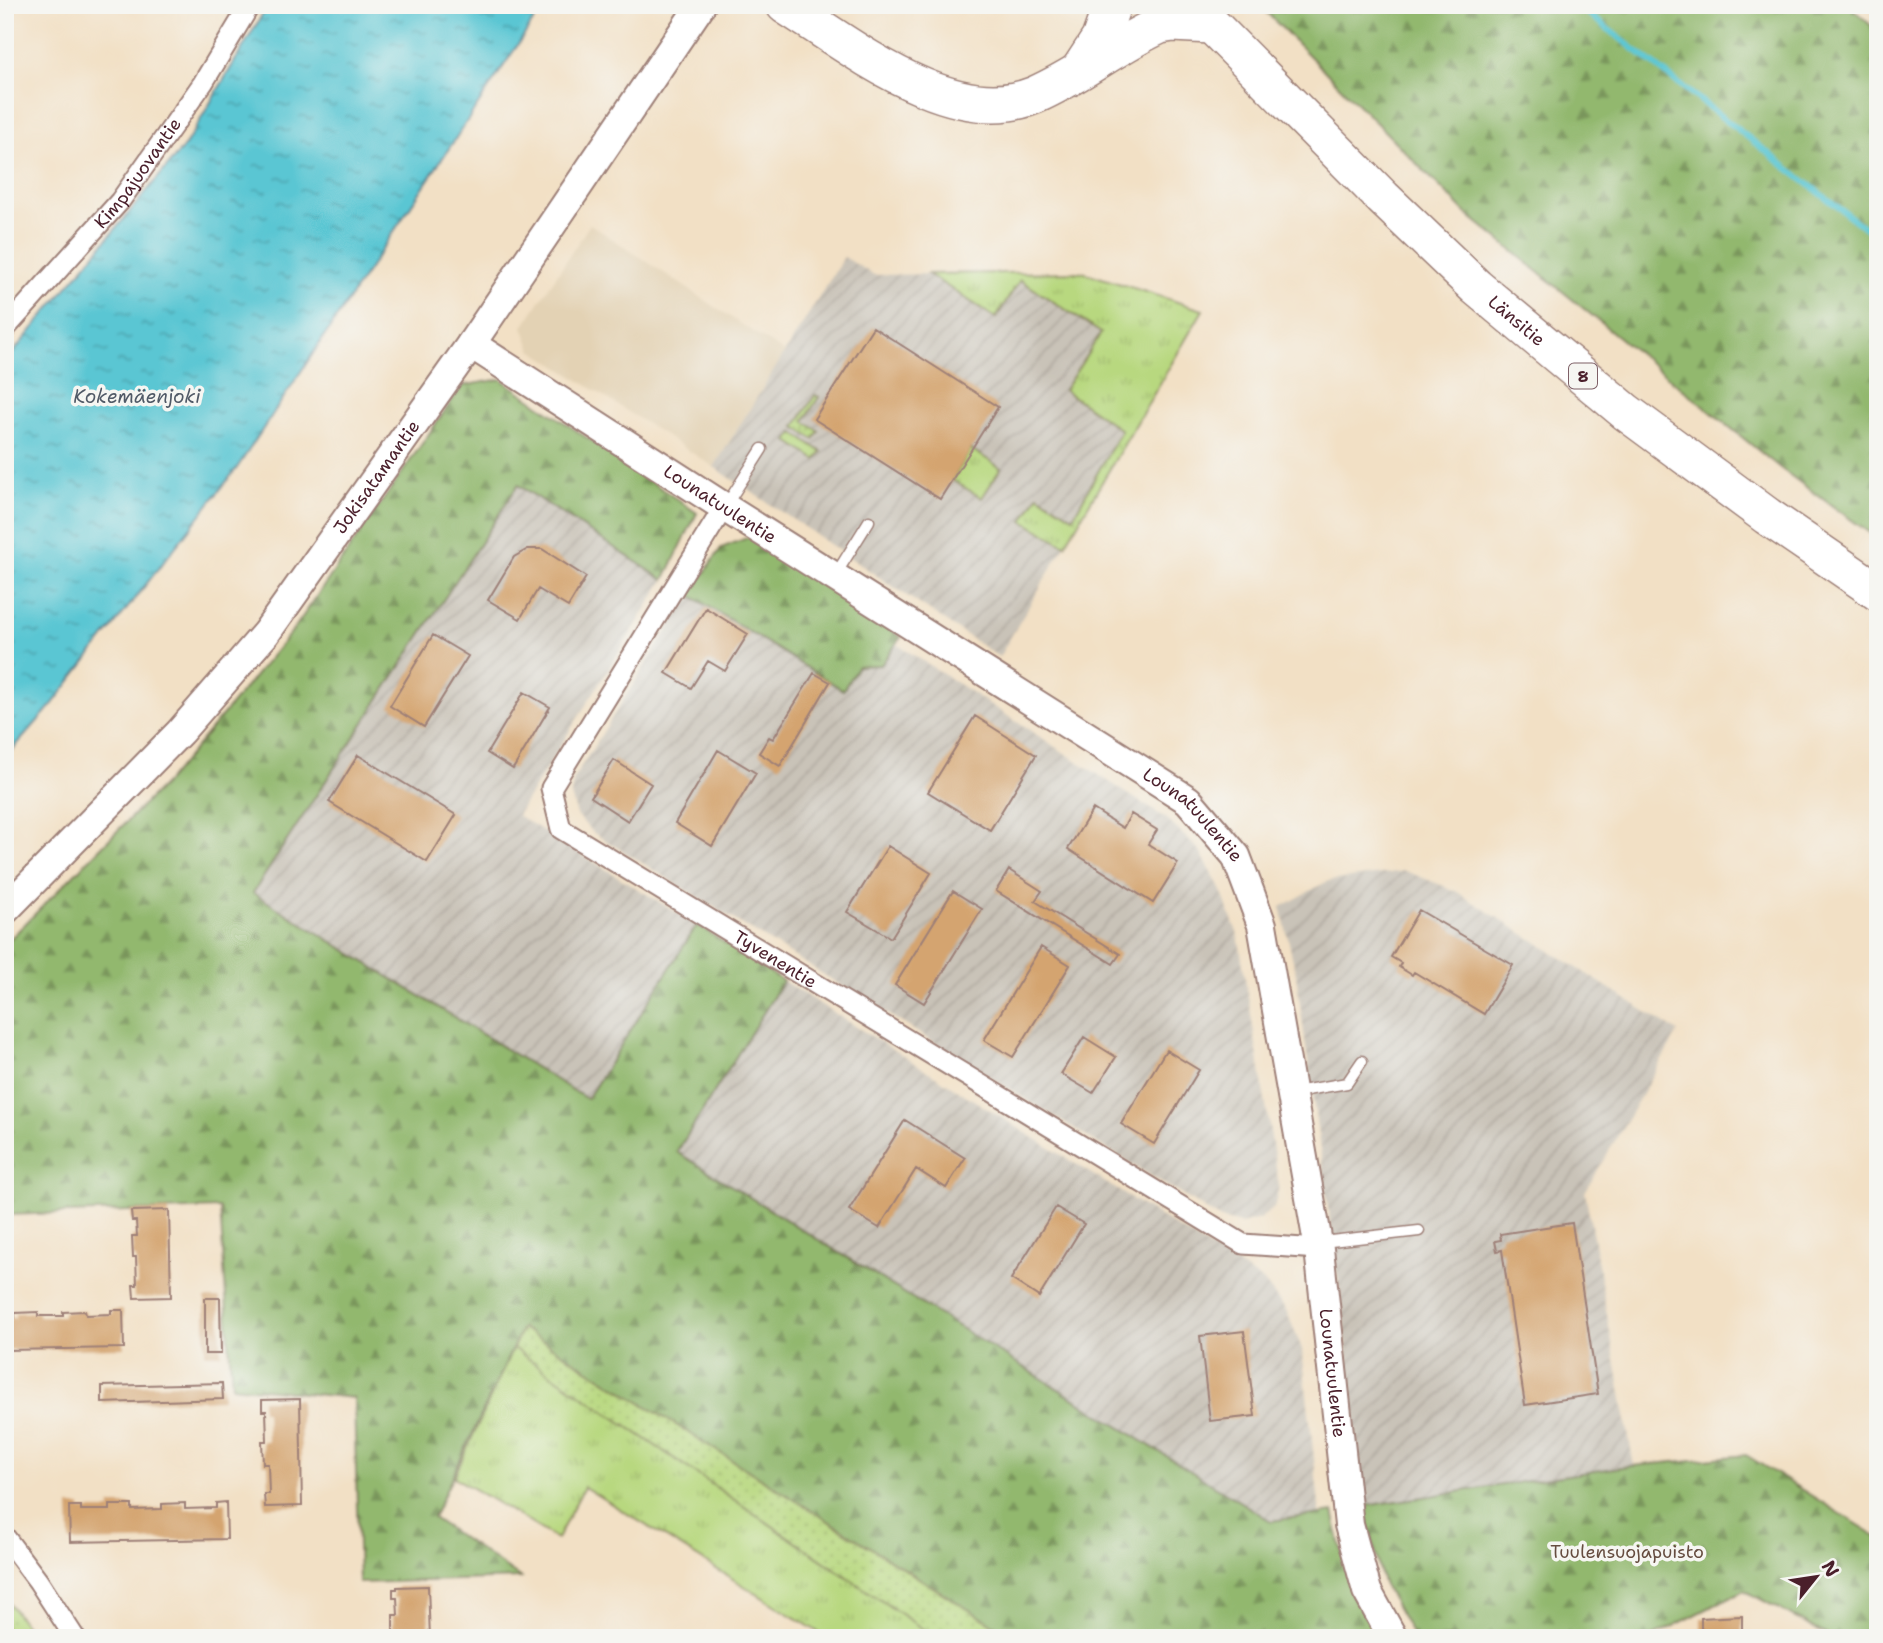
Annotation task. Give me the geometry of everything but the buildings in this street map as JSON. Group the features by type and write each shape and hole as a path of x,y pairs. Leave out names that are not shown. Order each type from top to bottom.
{"highway":[{"path":"785,5 890,71 938,94 957,100 996,104 1015,101 1055,85 1160,24 1173,23 1204,12"},
{"path":"1081,68 1100,39 1112,5"},
{"name":"Länsitie","path":"1204,12 1383,198 1476,287 1626,412 1767,516 1878,592"}],"street":[{"name":"Kimpajuovantie","path":"5,329 120,201 203,83 250,5"},
{"name":"Jokisatamantie","path":"5,910 180,732 266,633 471,344 701,5"},
{"name":"Lounatuulentie","path":"471,344 1188,800 1236,856 1262,925 1318,1246 1349,1525 1367,1591 1394,1638"},
{"name":"Tyvenentie","path":"724,507 551,788 561,829 1243,1244 1318,1246"},
{"path":"5,1537 75,1638"}],"lane":[{"path":"724,507 762,449"},
{"path":"834,576 869,521"},
{"path":"1291,1093 1347,1083 1362,1061"},
{"path":"1318,1246 1419,1231"}],"shaded area":[{"path":"590,224 785,353 714,467 532,350 523,327"},
{"path":"844,257 874,275 1083,272 1203,310 999,657 714,467"},
{"path":"518,484 664,580 517,815 697,925 587,1099 253,892"},
{"path":"690,595 832,683 869,626 1165,818 1199,850 1220,888 1238,935 1279,1186 1274,1208 1259,1219 1241,1224 1221,1219 592,832 577,815 571,795 574,778"},
{"path":"1405,871 1454,890 1678,1032 1585,1192 1634,1466 1364,1506 1343,1317 1296,974 1281,907 1328,881"},
{"path":"783,981 1263,1281 1286,1310 1302,1349 1320,1514 1271,1521 677,1152"}],"green space":[{"path":"1259,5 1849,5 1878,32 1878,539 1780,468 1466,213"},
{"path":"1083,272 1203,310 1065,545 1023,521 1038,495 1073,517 1121,430 1064,390 1101,333 1020,280 996,318 928,274"},
{"path":"501,379 697,513 664,580 518,485 253,893 587,1099 697,925 783,981 677,1152 1271,1521 1333,1512 1352,1595 1378,1638 1014,1638 522,1328 433,1518 521,1578 359,1583 354,1398 232,1386 220,1208 5,1215 5,944 170,778 294,629 462,386"},
{"path":"815,395 819,397 804,421 819,431 814,439 795,427"},
{"path":"794,433 822,452 816,460 788,441"},
{"path":"971,449 1001,468 982,498 952,480"},
{"path":"749,537 901,637 881,665 858,666 843,690 690,595 721,548"},
{"path":"522,1328 993,1625 983,1638 936,1638 513,1348"},
{"path":"513,1348 936,1638 828,1638 584,1487 557,1539 454,1477"},
{"name":"Tuulensuojapuisto","path":"1746,1455 1878,1537 1878,1638 1832,1638 1744,1590 1650,1638 1414,1638 1383,1583 1364,1506 1621,1467"},
{"path":"5,1597 34,1638 5,1638"}],"water":[{"name":"Kokemäenjoki","path":"268,5 544,5 237,468 51,706 5,758 5,362 186,144"}],"waterway":[{"path":"1577,5 1878,238"}]}
